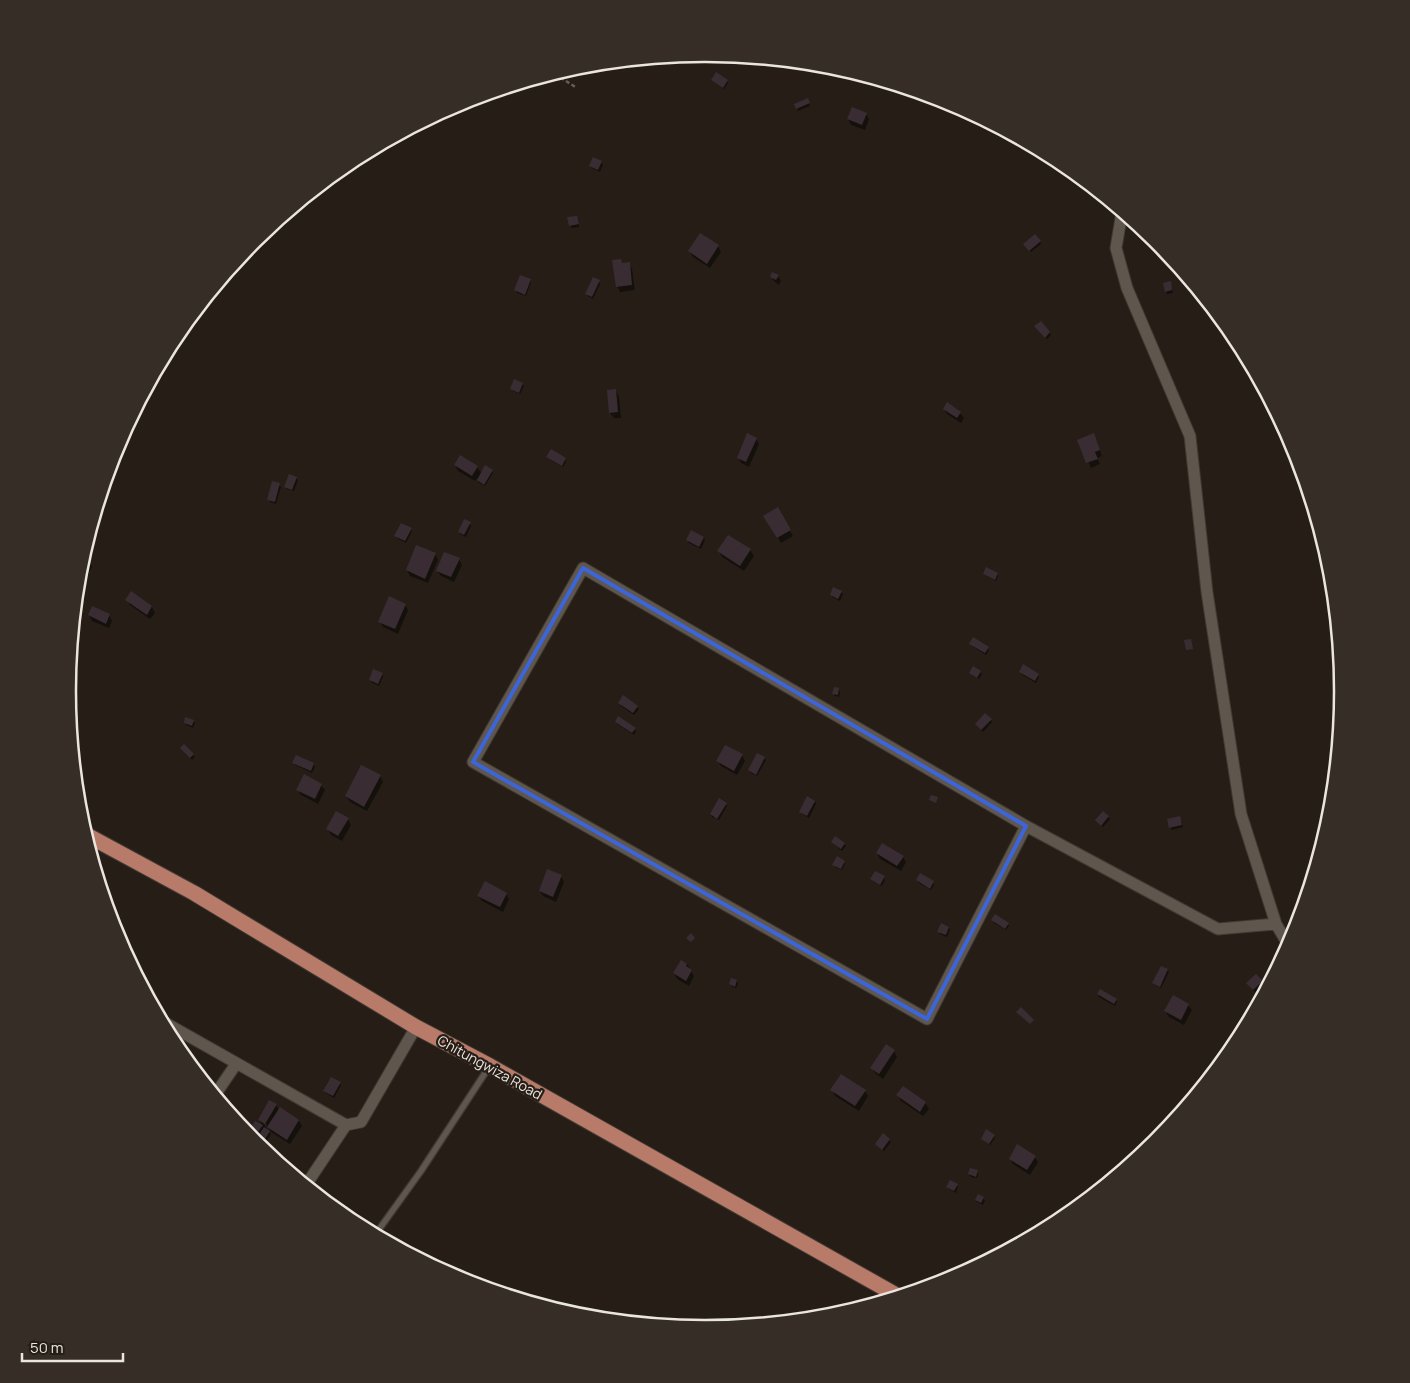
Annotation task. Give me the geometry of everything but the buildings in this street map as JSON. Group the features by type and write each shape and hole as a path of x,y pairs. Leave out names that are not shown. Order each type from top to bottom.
{"main road":[{"name":"Chitungwiza Road","path":"94,839 194,893 416,1027 490,1066 891,1292"}],"street":[{"path":"1122,220 1116,248 1127,288 1190,436 1206,592 1241,814 1276,924 1284,937"},
{"path":"1026,826 927,1019 473,762 583,568 1026,826 1218,929 1276,924"},
{"path":"175,1029 346,1125 361,1122 416,1027"},
{"path":"219,1090 236,1064"},
{"path":"310,1181 346,1125"}],"lane":[{"path":"379,1229 421,1171 490,1066"}],"path":[{"path":"563,79 577,88"}],"highlighted area":[{"path":"583,568 1026,826 927,1019 473,762"}]}
